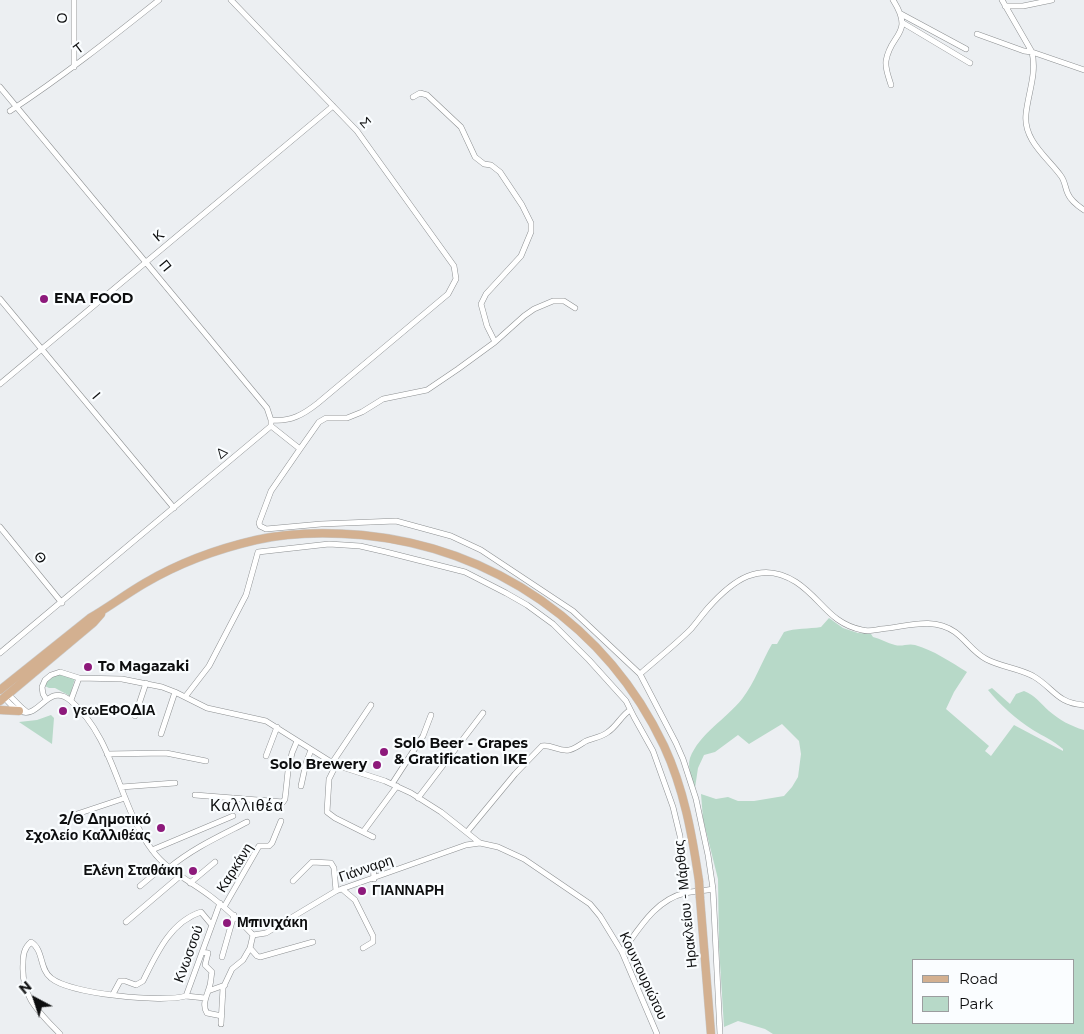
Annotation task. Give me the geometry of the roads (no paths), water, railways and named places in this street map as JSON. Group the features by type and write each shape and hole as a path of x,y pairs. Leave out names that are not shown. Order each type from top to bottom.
{"main road":[{"name":"Ηρακλείου - Μάρθας","path":"3,695 93,623 104,610 147,581 198,557 258,540 296,533 331,532 378,537 425,546 486,567 538,598 562,617 611,664 629,688 659,738 676,774 685,802 693,841 699,881 711,1034"},
{"path":"0,710 19,712"}],"street":[{"name":"Ο","path":"74,0 74,67"},
{"name":"Τ","path":"10,111 74,67 159,0"},
{"name":"Σ","path":"231,0 358,130 454,266 456,279 448,294 307,412 294,418 271,423"},
{"path":"891,85 885,64 888,54 900,34 903,23 894,0"},
{"path":"1002,0 1032,52 1034,61 1034,74 1026,113 1028,133 1035,145 1061,176 1068,196 1084,210"},
{"path":"1005,6 1024,6 1052,0"},
{"path":"901,14 966,49"},
{"path":"903,23 970,63"},
{"path":"977,34 1084,70"},
{"name":"Π","path":"0,86 267,408 271,423"},
{"path":"413,97 420,93 427,95 461,127 475,157 484,164 492,165 500,172 522,205 531,223 530,232 521,256 486,294 481,304 494,342"},
{"name":"Κ","path":"0,384 333,106"},
{"name":"Ι","path":"0,299 174,508"},
{"path":"575,308 564,301 546,304 524,316 494,342 427,390 383,398 362,412 348,418 328,417 322,420 271,491 259,523 266,529 320,524 396,521 451,536 481,550 573,611 640,674 676,743 696,799 713,889 720,1034"},
{"path":"271,423 300,449"},
{"name":"Δ","path":"0,654 174,508 271,423"},
{"name":"Θ","path":"0,527 62,603"},
{"path":"185,697 209,666 246,595 258,552 329,544 360,546 465,572 527,605 553,624 622,695 653,751 673,807 681,844 682,894"},
{"path":"640,674 690,630 706,610 738,580 752,573 760,572 787,577 798,583 837,620 853,628 866,631 935,623 956,632 974,651 987,660 1032,675 1068,703 1084,705"},
{"name":"Κουντουριώτου","path":"46,699 42,687 45,680 51,675 60,672 79,678 122,679 146,684 175,692 207,708 266,721 334,764 394,785 418,798 441,812 480,843 505,850 524,859 590,904 600,916 622,952 657,1034"},
{"path":"71,700 79,678"},
{"path":"135,716 146,684"},
{"path":"161,734 175,692"},
{"path":"3,695 19,712 28,712 36,709 46,699 59,695 71,700 91,724 101,740 125,798 142,834 152,850 167,866 222,905 254,935 250,948 243,960 232,969 223,988 221,1024"},
{"path":"3,695 28,712"},
{"path":"371,705 334,764 329,779 327,812 373,837"},
{"path":"467,832 515,774 542,746 547,745 561,750 574,748 609,732 623,714 630,710"},
{"path":"418,798 483,713"},
{"path":"363,832 423,736 431,715"},
{"path":"266,756 277,727"},
{"path":"195,795 283,802 292,754 297,741"},
{"path":"301,786 311,750"},
{"path":"107,754 166,752 206,761"},
{"path":"121,787 175,783"},
{"path":"74,815 125,798"},
{"path":"152,850 233,816"},
{"name":"Καρκάνη","path":"222,905 259,846 269,846 272,843 281,821"},
{"path":"140,886 184,855 247,822"},
{"name":"Γιάνναρη","path":"254,935 266,933 339,890 466,845 480,843"},
{"path":"190,884 216,862"},
{"path":"293,881 312,862 330,863 334,868 339,890 355,900 373,936 373,942 363,948"},
{"path":"373,864 374,879"},
{"path":"126,922 180,876"},
{"path":"622,952 657,908 668,900 682,894 713,889"},
{"name":"Κνωσσού","path":"60,1034 38,1011 26,993 23,961 25,949 31,942 38,949 46,973 50,978 77,990 179,998 186,996 211,924 222,905"},
{"path":"110,994 120,981 136,985 141,983 166,938 186,921 201,912 211,924"},
{"path":"222,957 234,915"},
{"path":"250,948 260,957 313,942"},
{"path":"202,952 208,953 205,965 212,972 205,1010 207,1013 222,1016"},
{"path":"208,991 225,985"},
{"path":"186,996 206,998"}],"place":[{"name":"ENA FOOD","path":"44,299"},
{"name":"To Magazaki","path":"88,667"},
{"name":"γεωΕΦΟΔΙΑ","path":"63,711"},
{"name":"Solo Beer - Grapes & Gratification IKE","path":"384,752"},
{"name":"Solo Brewery","path":"377,765"},
{"name":"2/Θ Δημοτικό Σχολείο Καλλιθέας","path":"161,828"},
{"name":"Ελένη Σταθάκη","path":"193,871"},
{"name":"ΓΙΑΝΝΑΡΗ","path":"362,891"},
{"name":"Μπινιχάκη","path":"227,923"}],"district":[{"name":"Καλλιθέα","path":"247,806"}]}
